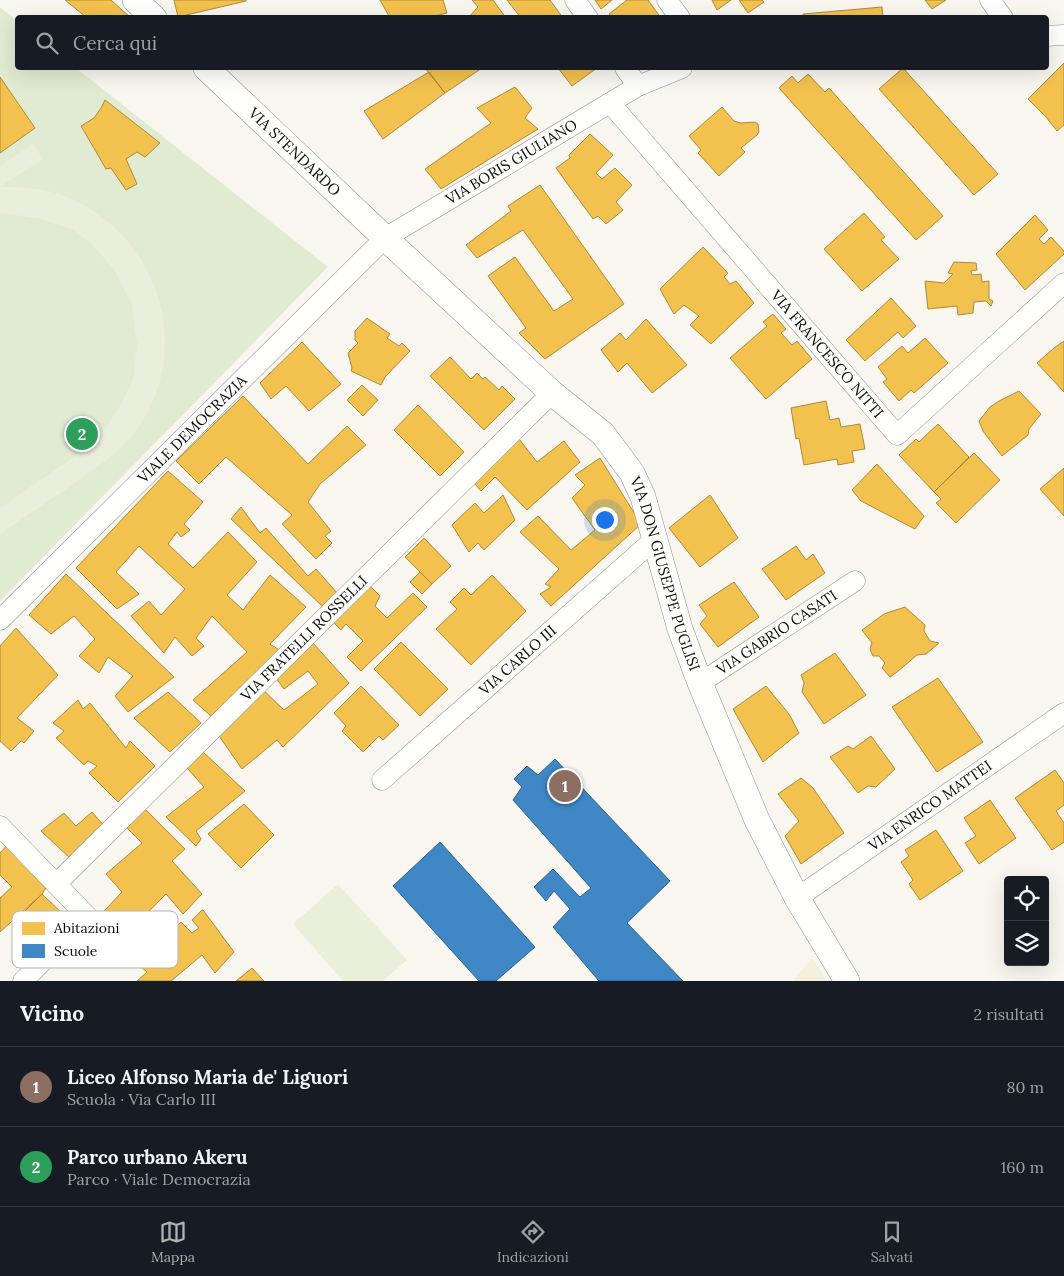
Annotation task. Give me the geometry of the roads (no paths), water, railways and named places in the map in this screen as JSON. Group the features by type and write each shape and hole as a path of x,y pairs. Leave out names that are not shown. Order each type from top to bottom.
{"street":[{"path":"136,0 151,15"},
{"path":"575,0 586,15"},
{"path":"667,0 678,15"},
{"path":"990,0 1001,15"},
{"path":"1049,36 1064,35"},
{"name":"VIA STENDARDO","path":"208,70 385,238"},
{"path":"626,70 638,86"},
{"name":"VIA BORIS GIULIANO","path":"385,238 638,86 677,70"},
{"name":"VIA FRANCESCO NITTI","path":"610,103 897,435 1064,283"},
{"name":"VIA DON GIUSEPPE PUGLISI","path":"385,238 552,393 603,434 632,473 643,498 680,629 700,683 757,820 797,898 847,981"},
{"name":"VIALE DEMOCRAZIA","path":"0,620 385,238"},
{"name":"VIA FRATELLI ROSSELLI","path":"56,884 552,393"},
{"name":"VIA CARLO III","path":"382,780 655,539"},
{"name":"VIA GABRIO CASATI","path":"700,683 855,581"},
{"name":"VIA ENRICO MATTEI","path":"797,898 1064,713"},
{"path":"0,826 82,911"},
{"path":"23,981 36,968"}],"place":[{"name":"Parco urbano Akeru","path":"82,434"},
{"name":"Liceo Alfonso Maria de' Liguori","path":"565,786"}]}
